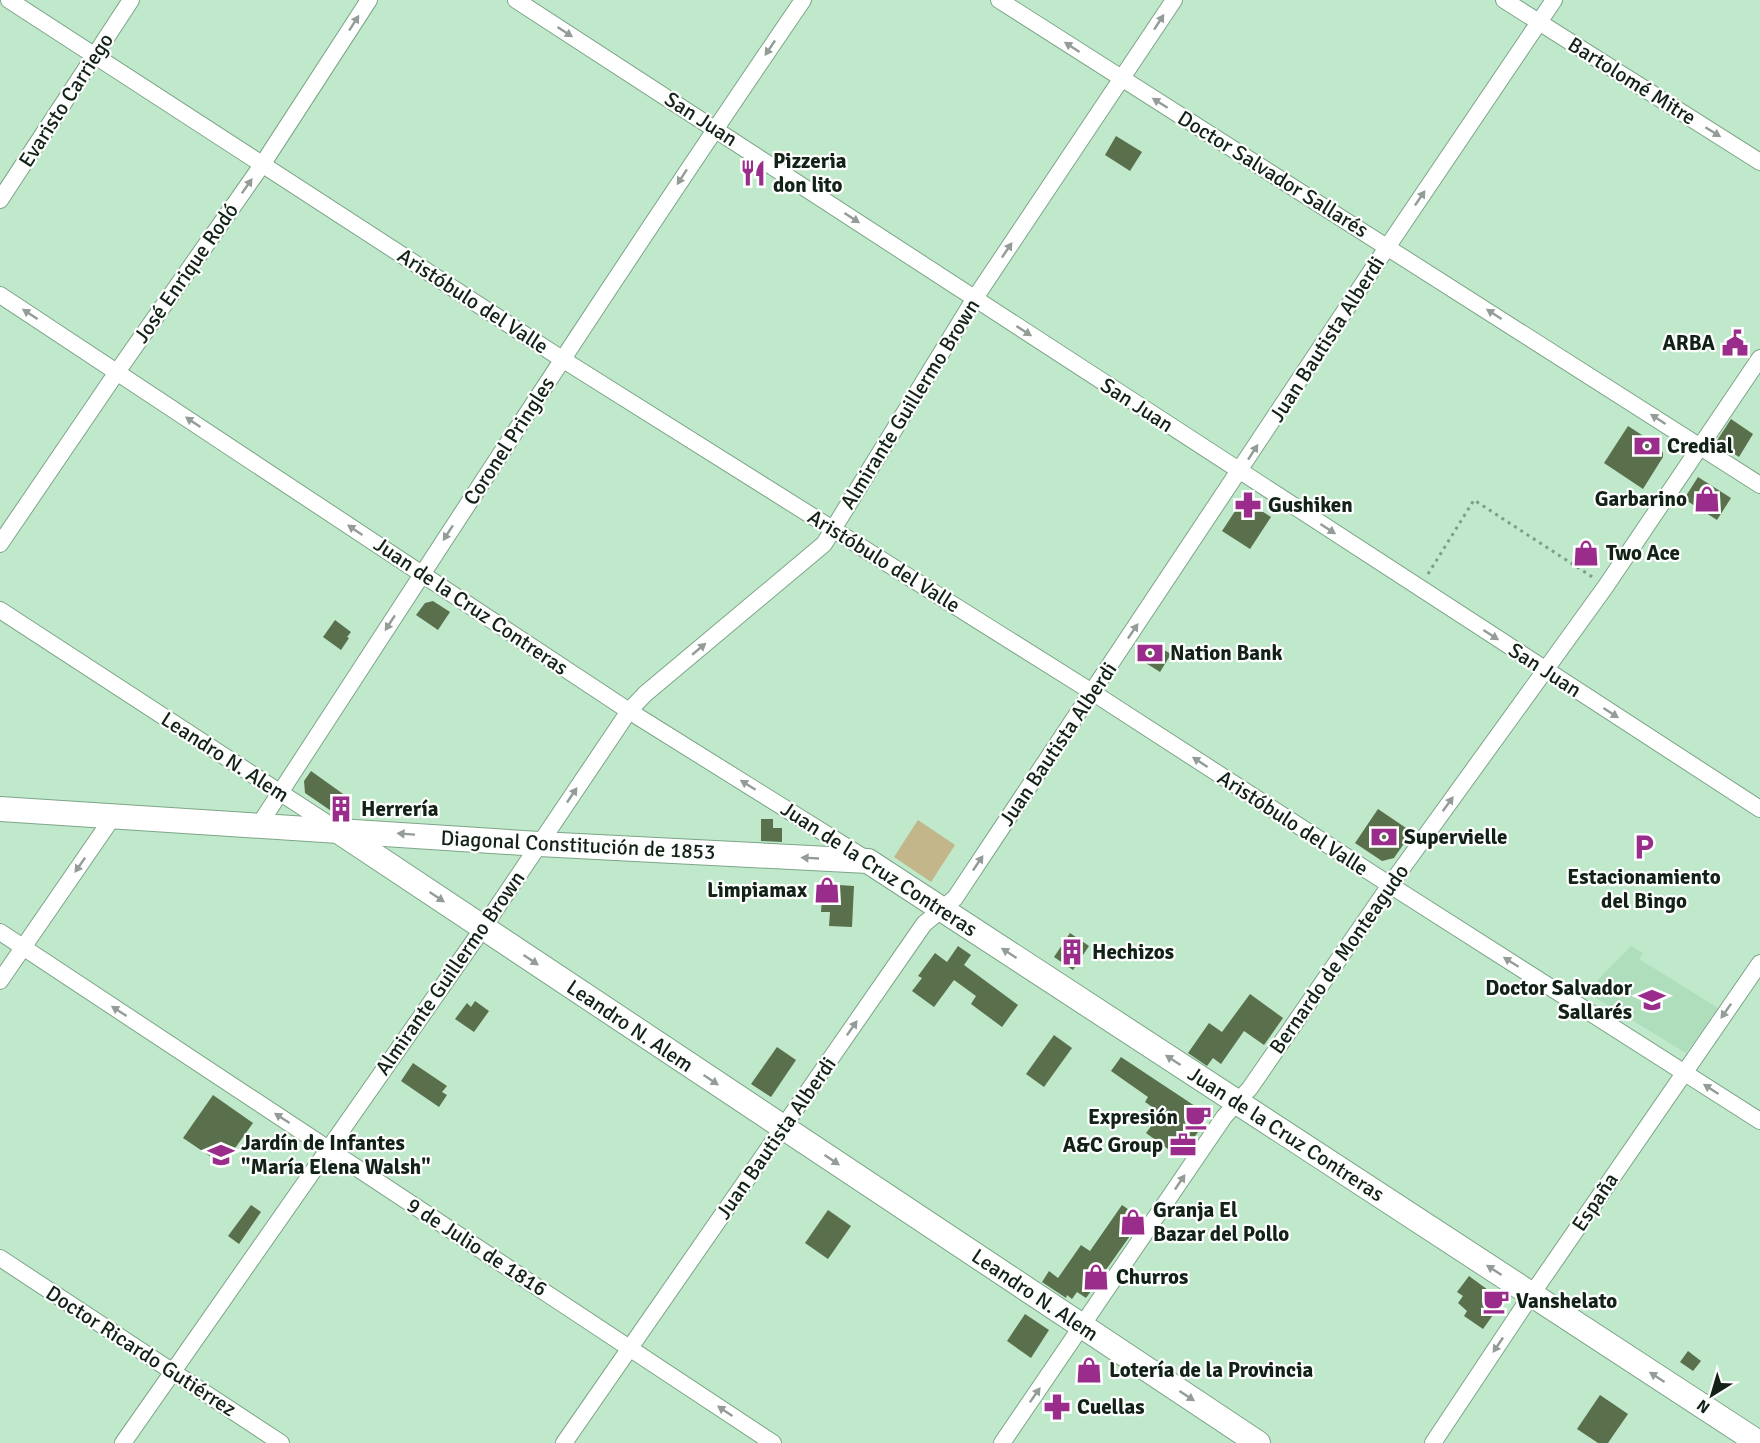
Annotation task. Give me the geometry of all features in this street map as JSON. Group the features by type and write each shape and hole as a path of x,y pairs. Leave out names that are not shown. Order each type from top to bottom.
{"main road":[{"name":"Diagonal Constitución de 1853","path":"0,809 539,844 868,861"},
{"name":"Leandro N. Alem","path":"336,830 1258,1443"},
{"name":"Juan de la Cruz Contreras","path":"868,861 1759,1443"}],"street":[{"name":"Aristóbulo del Valle","path":"9,0 562,359 1092,692 1760,1121"},
{"name":"Evaristo Carriego","path":"0,200 131,0"},
{"name":"José Enrique Rodó","path":"0,544 262,165 369,0"},
{"name":"San Juan","path":"516,0 1760,809"},
{"name":"Coronel Pringles","path":"259,825 562,359 802,0"},
{"name":"Doctor Salvador Sallarés","path":"999,0 1760,484"},
{"name":"Almirante Guillermo Brown","path":"123,1443 483,928 629,711 645,694 824,544 975,298 1174,0"},
{"name":"Bartolomé Mitre","path":"1504,0 1760,162"},
{"name":"Juan Bautista Alberdi","path":"564,1443 924,924 955,898 1554,0"},
{"name":"Juan de la Cruz Contreras","path":"0,295 629,711 868,861"},
{"name":"Bernardo de Monteagudo","path":"1002,1443 1224,1117 1250,1088 1390,885 1606,585 1760,358"},
{"name":"Leandro N. Alem","path":"0,610 336,830"},
{"path":"0,981 113,817"},
{"name":"9 de Julio de 1816","path":"0,932 773,1443"},
{"name":"España","path":"1433,1443 1532,1294 1760,963"},
{"name":"Doctor Ricardo Gutiérrez","path":"0,1258 281,1443"}],"path":[{"path":"1419,588 1474,500 1606,585"}],"shaded area":[{"path":"918,820 955,845 931,882 894,857"},
{"name":"Doctor Salvador Sallarés","path":"1631,946 1643,953 1639,959 1718,1008 1686,1053 1586,992"}],"building":[{"path":"1116,136 1142,152 1130,171 1105,155"},
{"path":"1731,419 1753,434 1739,457 1716,442"},
{"path":"1628,426 1656,444 1663,453 1663,457 1643,489 1604,463"},
{"path":"1698,477 1731,498 1717,520 1684,499"},
{"path":"1243,499 1271,517 1250,549 1222,531"},
{"path":"433,601 450,612 438,630 416,615 425,603"},
{"path":"335,620 351,632 341,650 323,637"},
{"path":"1152,643 1171,654 1160,672 1141,660"},
{"path":"311,771 346,796 342,801 348,805 340,817 305,793 304,781"},
{"name":"Supervielle","path":"1378,809 1412,832 1394,858 1382,861 1355,843"},
{"path":"761,819 773,819 773,828 782,828 782,842 761,841"},
{"path":"823,884 854,886 852,927 829,926 830,912 821,912"},
{"name":"Hechizos","path":"1070,933 1089,946 1073,970 1054,957"},
{"path":"958,946 971,955 964,965 1018,1005 1002,1027 971,1004 976,996 954,980 934,1007 912,991 922,978 918,976 935,953 947,962"},
{"path":"1250,994 1283,1018 1264,1045 1244,1031 1221,1064 1213,1058 1207,1066 1188,1053 1209,1023 1222,1032"},
{"path":"475,1001 489,1011 474,1032 455,1019 467,1003 471,1007"},
{"path":"1054,1035 1072,1048 1044,1087 1026,1074"},
{"path":"777,1047 796,1060 771,1097 751,1084"},
{"path":"1121,1057 1201,1110 1205,1122 1184,1152 1170,1147 1168,1149 1146,1133 1161,1113 1145,1102 1148,1097 1111,1071"},
{"path":"413,1063 447,1086 442,1092 447,1095 439,1107 401,1081"},
{"path":"213,1095 253,1123 223,1165 183,1138"},
{"path":"251,1205 261,1212 239,1244 228,1236"},
{"path":"1122,1205 1142,1219 1086,1298 1077,1292 1072,1299 1067,1295 1066,1298 1042,1282 1049,1271 1058,1278 1081,1245 1090,1251"},
{"path":"828,1210 851,1226 828,1259 805,1243"},
{"path":"1469,1276 1503,1301 1483,1329 1464,1316 1467,1311 1458,1303 1463,1296 1457,1292"},
{"path":"1025,1314 1049,1330 1031,1358 1007,1341"},
{"path":"1688,1351 1701,1361 1693,1371 1680,1362"},
{"path":"1600,1395 1628,1414 1608,1443 1598,1443 1577,1429"}],"place":[{"name":"Pizzeria don lito","path":"753,173"},
{"name":"ARBA","path":"1735,343"},
{"name":"Credial","path":"1647,446"},
{"name":"Garbarino","path":"1707,499"},
{"name":"Gushiken","path":"1248,505"},
{"name":"Two Ace","path":"1586,553"},
{"name":"Nation Bank","path":"1150,653"},
{"name":"Herrería","path":"341,809"},
{"name":"Supervielle","path":"1384,837"},
{"name":"Estacionamiento del Bingo","path":"1644,847"},
{"name":"Limpiamax","path":"827,890"},
{"name":"Hechizos","path":"1072,952"},
{"name":"Doctor Salvador Sallarés","path":"1652,1000"},
{"name":"Expresión","path":"1198,1117"},
{"name":"A&C Group","path":"1183,1145"},
{"name":"Jardín de Infantes \"María Elena Walsh\"","path":"221,1155"},
{"name":"Granja El Bazar del Pollo","path":"1133,1222"},
{"name":"Churros","path":"1096,1277"},
{"name":"Vanshelato","path":"1496,1301"},
{"name":"Lotería de la Provincia","path":"1089,1370"},
{"name":"Cuellas","path":"1057,1407"}]}
